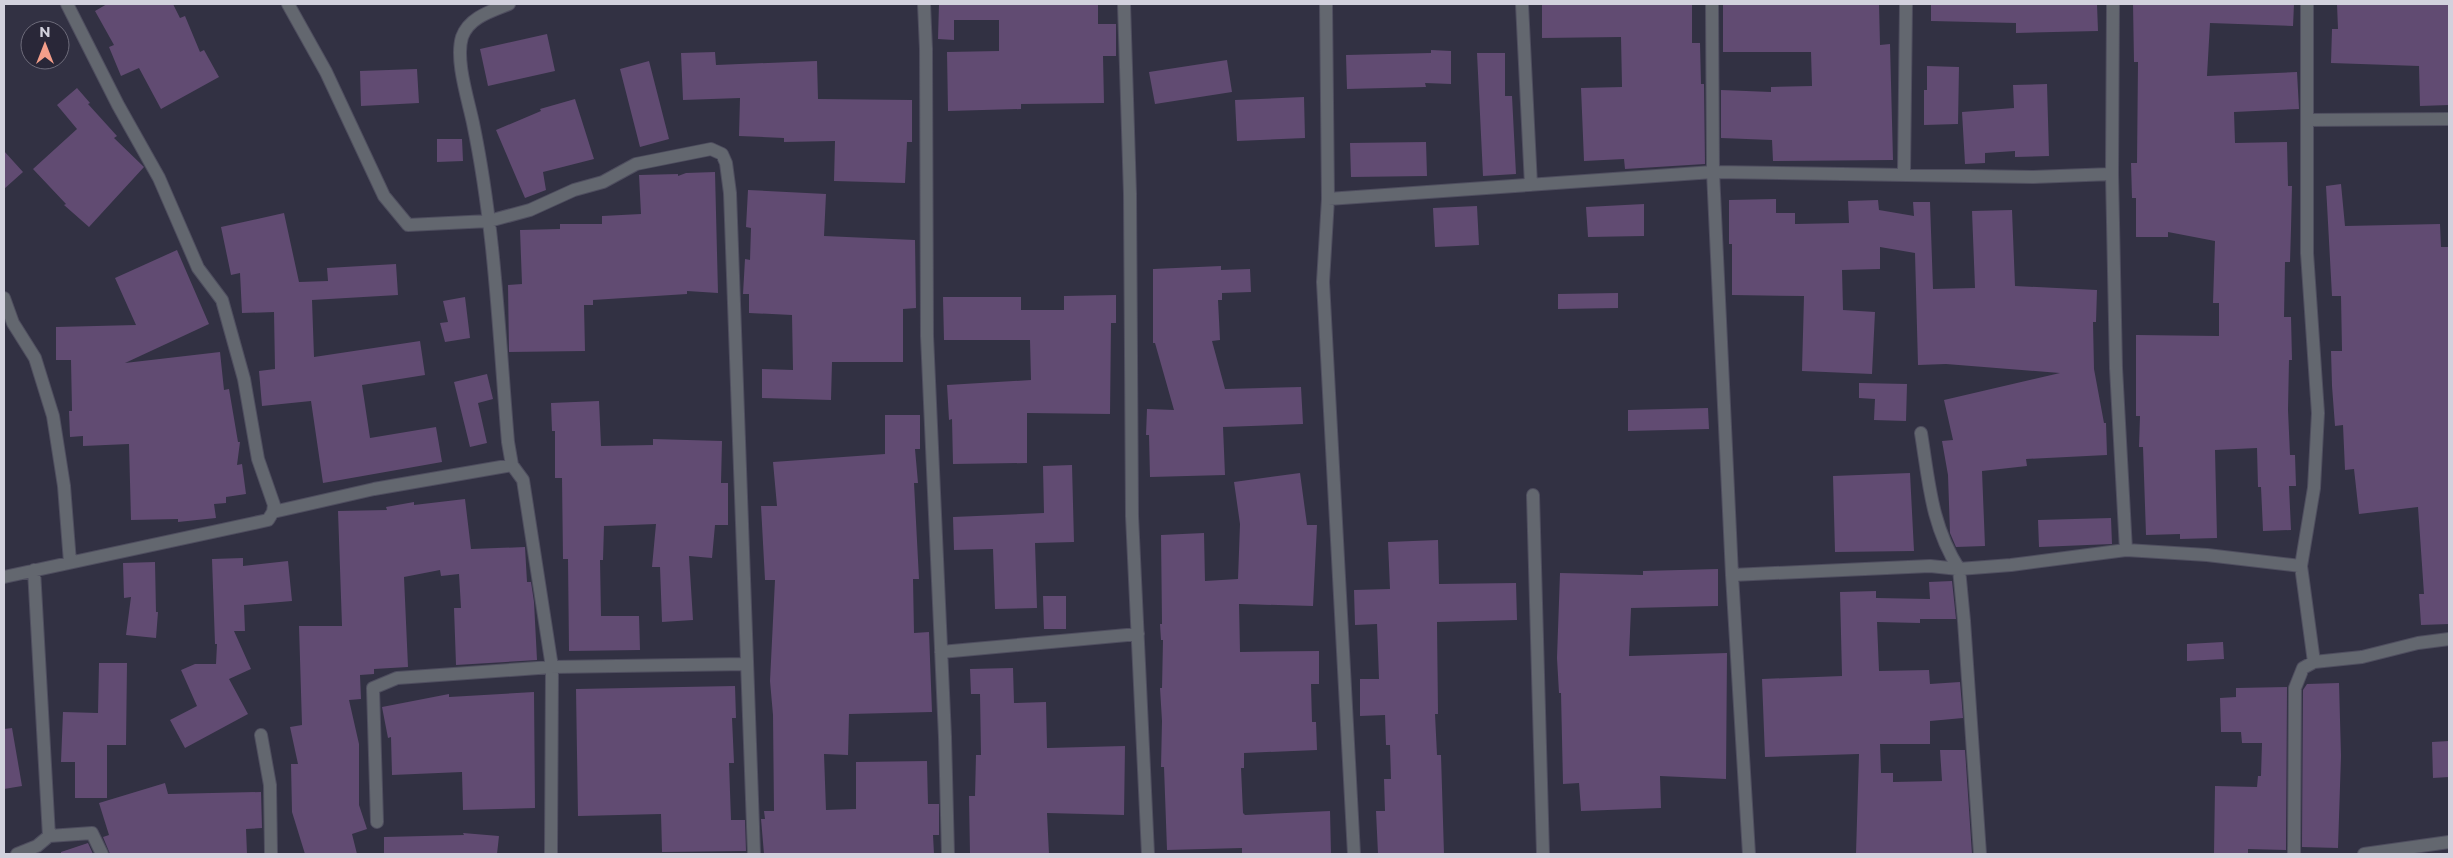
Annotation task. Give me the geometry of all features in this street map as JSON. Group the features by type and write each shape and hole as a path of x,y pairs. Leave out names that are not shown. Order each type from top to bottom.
{"street":[{"path":"4,577 268,520 273,512 274,505 258,460 244,379 222,300 198,268 159,178 118,106 67,4"},
{"path":"288,4 326,72 384,196 408,225 489,221 530,210 574,190 603,182 636,164 711,150 722,154 726,163 730,193 754,854"},
{"path":"510,4 483,15 467,26 460,58 479,150 489,221 508,442 512,465 523,480 552,667 551,854"},
{"path":"924,4 926,48 927,336 948,854"},
{"path":"1124,4 1130,194 1132,516 1148,854"},
{"path":"1326,4 1328,200 1324,282 1354,854"},
{"path":"1522,4 1531,185"},
{"path":"1712,4 1713,172 1732,575 1749,854"},
{"path":"1904,174 1906,4"},
{"path":"2113,4 2112,174 2116,368 2126,550"},
{"path":"2308,4 2308,253 2318,413 2314,488 2301,566 2314,662"},
{"path":"2308,120 2449,119"},
{"path":"1328,200 1713,172 2024,177 2112,174"},
{"path":"4,298 13,323 35,358 53,416 64,486 70,562"},
{"path":"1920,432 1937,525 1945,547 1958,569 1964,621 1980,854"},
{"path":"273,512 374,489 512,465"},
{"path":"1533,495 1543,854"},
{"path":"1732,575 1930,566 1958,569 2010,565 2126,550 2207,555 2301,566"},
{"path":"34,570 49,836"},
{"path":"941,652 1138,634"},
{"path":"2294,854 2295,688 2303,668 2314,662 2362,656 2418,643 2449,640"},
{"path":"377,822 373,688 398,678 552,667 747,664"},
{"path":"262,735 270,785 271,854"},
{"path":"17,854 37,846 49,836 92,833 102,854"},
{"path":"2364,854 2449,842"}],"building":[{"path":"107,4 173,4 180,18 185,16 200,52 204,50 219,77 161,109 139,68 121,76 109,47 114,45 95,11"},
{"path":"939,4 1098,4 1098,24 1116,24 1116,56 1103,56 1104,103 1021,104 1021,109 948,111 947,52 999,51 999,20 954,20 954,40 938,39"},
{"path":"1542,4 1692,4 1692,43 1700,43 1701,84 1704,84 1705,164 1625,169 1624,159 1584,161 1581,88 1622,87 1621,37 1542,38"},
{"path":"1723,4 1879,4 1880,45 1890,44 1893,160 1773,161 1772,140 1721,138 1721,90 1771,92 1771,87 1812,86 1811,52 1723,52"},
{"path":"1931,4 2097,4 2098,31 2016,33 2016,23 1931,21"},
{"path":"2133,4 2294,4 2293,26 2210,23 2207,76 2297,72 2299,109 2234,112 2235,143 2287,142 2288,186 2292,186 2290,262 2285,262 2284,317 2291,317 2292,360 2289,360 2288,410 2290,455 2295,455 2296,486 2289,486 2291,530 2263,531 2261,487 2258,487 2257,448 2215,450 2217,538 2180,539 2180,534 2146,535 2143,447 2139,447 2140,416 2136,416 2136,335 2219,336 2219,303 2213,303 2215,241 2168,232 2168,237 2136,237 2136,198 2132,198 2131,163 2137,163 2138,62 2134,62"},
{"path":"2337,4 2449,4 2449,105 2420,106 2419,66 2331,63 2332,29 2338,29"},
{"path":"547,34 555,71 488,86 480,49"},
{"path":"1431,50 1451,51 1451,84 1425,83 1426,87 1347,89 1346,55 1431,53"},
{"path":"715,52 716,65 817,61 818,99 912,100 912,142 907,142 905,183 834,181 835,141 784,142 784,138 739,136 740,98 683,100 681,53"},
{"path":"1477,53 1505,53 1505,96 1512,96 1516,174 1483,176"},
{"path":"1227,60 1232,92 1155,104 1149,72"},
{"path":"649,61 669,139 640,147 620,69"},
{"path":"1927,66 1959,67 1958,124 1924,125 1924,90 1927,90"},
{"path":"417,69 419,103 361,106 360,71"},
{"path":"2047,84 2049,156 2015,157 2015,151 1985,153 1985,163 1965,164 1962,112 2014,108 2013,85"},
{"path":"77,88 90,103 88,104 117,136 114,138 144,167 89,227 64,205 66,204 33,169 77,129 57,105"},
{"path":"1304,97 1305,138 1237,141 1235,100"},
{"path":"575,99 594,159 543,172 546,190 525,198 496,130 541,111 540,109"},
{"path":"437,139 462,139 463,161 437,162"},
{"path":"1426,142 1427,176 1351,177 1350,143"},
{"path":"4,151 23,172 4,189"},
{"path":"715,172 718,293 687,291 687,294 593,300 593,305 584,305 585,351 509,352 508,285 522,284 520,230 560,229 560,224 602,224 602,216 641,214 639,175 678,174 678,176 686,173"},
{"path":"2341,184 2345,226 2440,224 2441,247 2449,247 2449,624 2421,625 2419,594 2424,594 2418,507 2359,514 2354,469 2345,470 2343,425 2335,426 2331,351 2342,351 2341,296 2332,296 2326,186"},
{"path":"748,190 826,194 824,236 915,240 916,308 903,309 903,362 832,362 831,400 762,398 762,369 793,370 792,315 749,313 749,294 743,294 745,259 750,260 751,228 746,227"},
{"path":"1776,199 1776,213 1795,213 1795,224 1849,223 1848,201 1878,200 1879,210 1914,216 1913,202 1930,202 1933,289 1975,288 1972,211 2012,210 2015,286 2097,290 2096,322 2093,322 2094,369 2104,423 2106,423 2107,455 2026,459 2027,466 1982,471 1985,546 1956,547 1950,533 1948,475 1942,441 1953,440 1944,400 2060,373 1946,364 1918,365 1915,253 1880,247 1880,269 1842,270 1843,310 1875,312 1872,374 1802,371 1804,296 1732,295 1732,244 1729,244 1729,200"},
{"path":"1644,204 1644,236 1588,237 1586,207"},
{"path":"1477,206 1479,245 1435,247 1433,208"},
{"path":"284,213 299,282 328,281 327,268 396,264 398,295 312,300 314,357 420,341 425,375 362,385 370,438 436,427 442,462 323,483 311,401 262,406 259,371 275,369 274,312 242,313 240,273 231,275 221,227"},
{"path":"177,250 209,324 125,363 220,352 224,390 229,389 238,442 240,442 237,465 242,464 246,494 226,497 226,503 214,504 216,518 178,522 178,519 131,520 129,444 83,446 83,436 70,437 69,411 72,411 71,360 56,360 56,327 136,325 115,278"},
{"path":"1221,266 1221,270 1250,269 1251,292 1222,293 1222,300 1218,300 1220,340 1212,341 1225,389 1301,387 1303,424 1223,427 1225,475 1150,477 1149,435 1146,435 1147,409 1174,410 1155,343 1153,343 1153,269"},
{"path":"1618,293 1618,308 1558,309 1558,294"},
{"path":"1116,295 1116,323 1111,323 1110,414 1027,413 1027,463 953,464 952,419 949,420 947,385 1031,380 1030,340 944,340 943,297 1021,297 1021,310 1064,310 1064,296"},
{"path":"465,297 470,338 445,342 440,323 448,322 443,301"},
{"path":"487,374 493,399 478,403 487,443 470,447 454,382"},
{"path":"1859,383 1907,384 1906,421 1874,420 1875,399 1859,398"},
{"path":"599,401 601,446 653,445 653,439 722,441 721,483 728,483 728,525 715,525 712,558 689,556 693,620 662,622 660,567 652,567 656,524 604,526 603,560 600,560 601,616 639,616 640,650 569,651 568,559 563,559 562,478 555,478 555,431 552,431 551,403"},
{"path":"1708,408 1709,429 1628,431 1628,410"},
{"path":"885,415 920,415 920,449 915,449 918,483 914,483 919,579 913,579 914,633 929,632 932,712 849,714 848,755 824,754 826,810 856,809 856,762 927,761 928,804 939,804 939,835 933,835 934,854 764,854 761,819 765,819 764,811 774,811 773,715 770,681 775,580 765,580 761,506 777,506 773,462 885,454"},
{"path":"1072,465 1074,542 1035,543 1037,608 995,609 993,549 954,550 953,517 1044,513 1043,466"},
{"path":"1300,473 1307,525 1317,525 1313,606 1239,604 1240,652 1319,651 1319,684 1311,684 1312,722 1316,722 1317,750 1244,753 1244,768 1241,768 1243,813 1245,815 1330,811 1331,854 1242,854 1242,848 1167,850 1164,767 1161,767 1162,721 1160,688 1162,688 1163,640 1161,640 1160,624 1162,624 1161,535 1204,533 1205,581 1238,579 1240,524 1234,482"},
{"path":"1910,473 1914,551 1835,552 1833,476"},
{"path":"465,499 471,549 525,547 527,582 531,582 534,602 537,660 456,665 454,608 461,608 459,574 441,576 440,570 404,577 408,667 374,669 374,674 360,675 361,699 349,700 359,744 359,805 367,829 352,834 357,854 305,854 292,812 291,764 298,764 290,727 302,725 299,626 342,626 338,511 387,510 386,507 414,502 414,505"},
{"path":"2111,518 2112,544 2039,547 2038,520"},
{"path":"1438,540 1439,584 1516,583 1517,620 1437,622 1438,714 1435,714 1437,755 1441,755 1444,854 1378,854 1376,811 1385,811 1384,779 1391,779 1390,745 1386,745 1385,715 1360,716 1360,679 1379,679 1377,624 1355,625 1354,590 1390,589 1388,542"},
{"path":"243,558 243,566 288,561 292,601 244,605 245,631 234,631 251,669 229,679 248,714 185,748 170,720 197,706 181,670 195,664 216,664 217,644 215,644 212,559"},
{"path":"155,562 156,612 158,612 156,638 126,635 131,597 124,598 123,563"},
{"path":"1718,569 1718,606 1631,608 1629,656 1727,653 1726,779 1660,776 1661,808 1581,811 1579,783 1563,784 1561,693 1559,693 1557,658 1560,573 1643,575 1643,571"},
{"path":"1952,581 1956,619 1920,619 1920,623 1877,622 1879,671 1929,670 1930,684 1960,682 1963,718 1930,721 1930,744 1880,744 1881,773 1893,773 1893,782 1942,781 1940,750 1965,750 1972,854 1856,854 1859,754 1765,757 1762,679 1842,676 1840,592 1876,591 1876,598 1930,599 1929,582"},
{"path":"1043,596 1066,596 1066,629 1044,629"},
{"path":"2223,642 2224,659 2187,661 2187,644"},
{"path":"99,663 127,663 126,745 107,745 107,798 75,798 75,762 61,762 63,712 98,713"},
{"path":"1013,668 1014,703 1046,702 1047,748 1125,746 1124,815 1047,813 1049,854 970,854 969,796 975,796 976,755 981,755 980,694 971,694 970,669"},
{"path":"2339,683 2341,756 2338,848 2302,847 2303,690 2307,684"},
{"path":"735,686 736,718 732,718 734,763 729,763 731,820 745,820 746,851 662,852 661,814 578,816 576,689"},
{"path":"2287,687 2286,850 2248,849 2248,854 2214,854 2215,786 2257,787 2258,776 2261,776 2262,743 2242,743 2241,732 2221,732 2220,698 2236,697 2236,688"},
{"path":"534,692 535,808 463,810 462,772 392,775 391,737 388,738 382,707 449,694 449,697"},
{"path":"12,728 22,786 4,789 4,729"},
{"path":"2449,741 2449,777 2433,778 2432,742"},
{"path":"165,783 168,794 261,792 262,828 246,829 247,854 110,854 103,837 109,835 99,803"},
{"path":"463,833 499,836 497,854 384,854 384,837 464,835"},
{"path":"88,843 93,854 61,854 61,852"}]}
